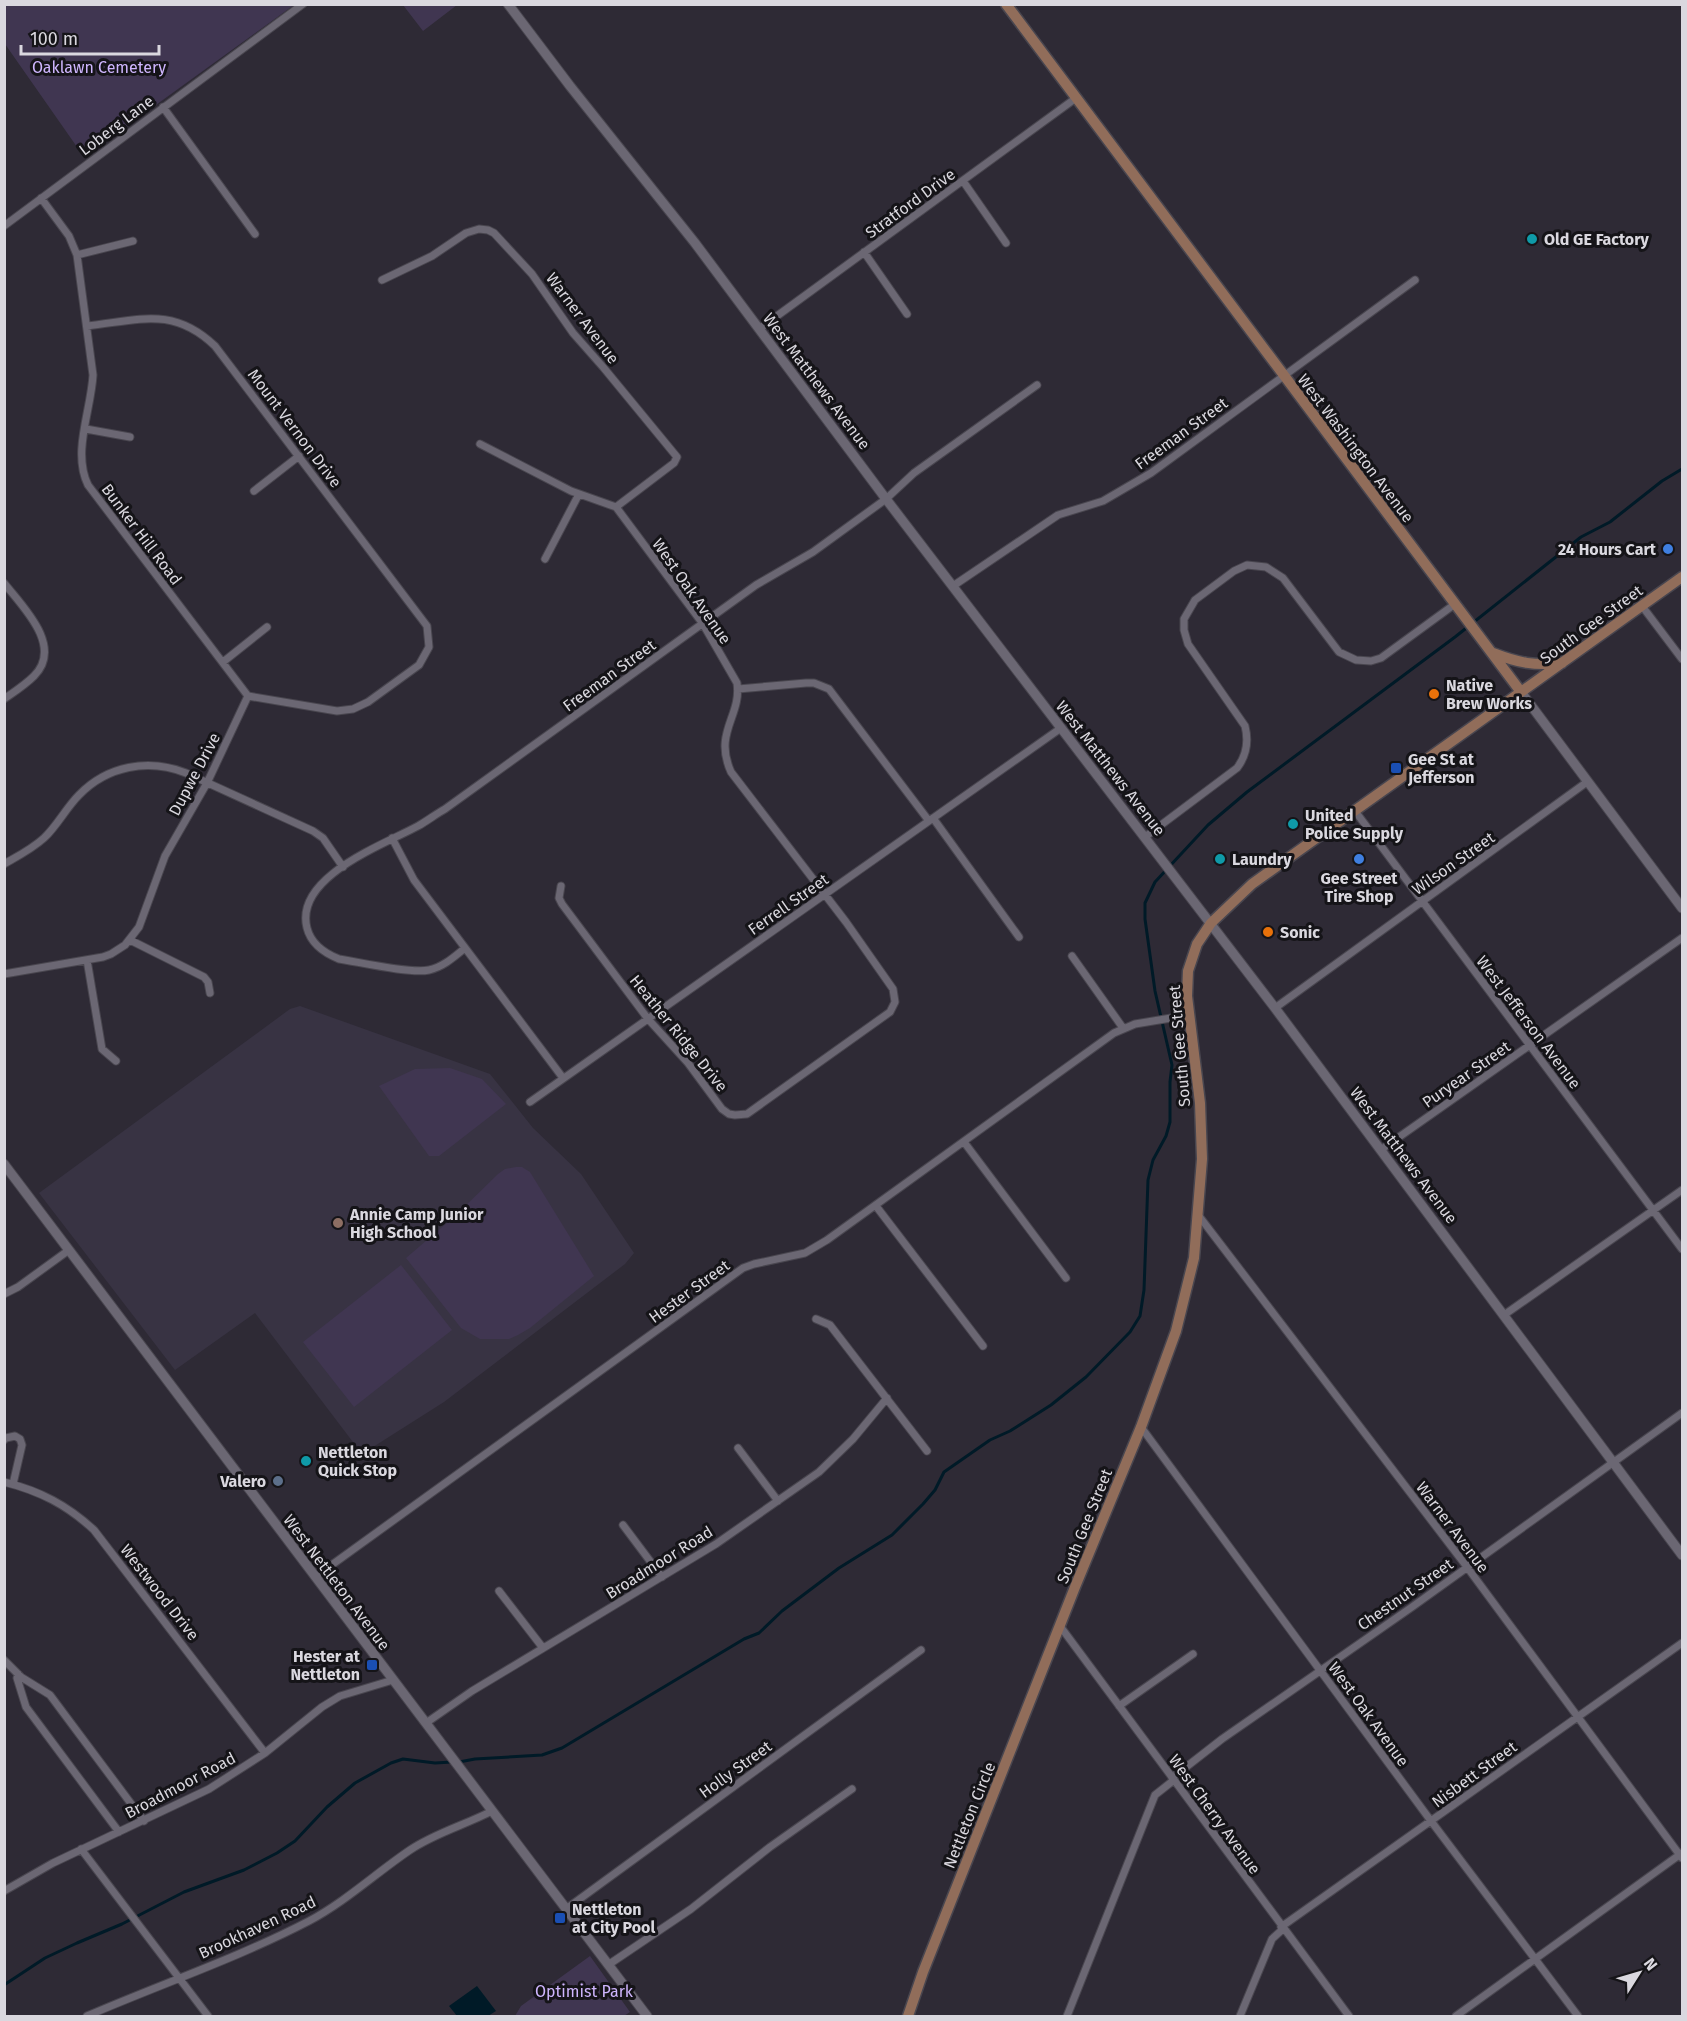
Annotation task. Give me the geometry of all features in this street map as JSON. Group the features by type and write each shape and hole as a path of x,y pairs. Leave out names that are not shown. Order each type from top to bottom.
{"main road":[{"name":"West Washington Avenue","path":"1006,4 1521,692"},
{"name":"South Gee Street","path":"1060,1626 1141,1427 1176,1331 1194,1258 1202,1160 1200,1103 1186,996 1188,971 1197,944 1210,923 1252,884 1683,577"},
{"path":"1491,652 1519,663 1539,665 1562,663"},
{"name":"Nettleton Circle","path":"908,2016 923,1972 1060,1626"}],"street":[{"name":"Loberg Lane","path":"4,226 303,4"},
{"name":"West Matthews Avenue","path":"508,4 695,243 886,499 1176,877 1382,1149 1683,1555"},
{"name":"Stratford Drive","path":"759,329 1076,98"},
{"path":"163,107 255,234"},
{"path":"963,181 1006,243"},
{"name":"Bunker Hill Road","path":"41,198 69,236 77,255 93,388 80,461 88,485 248,696"},
{"name":"Warner Avenue","path":"382,280 432,256 466,233 479,229 488,230 494,234 532,274 573,333 677,457 674,463 616,507"},
{"path":"77,255 133,241"},
{"path":"864,252 907,314"},
{"name":"Freeman Street","path":"953,586 1058,515 1103,501 1151,473 1282,375 1415,280"},
{"name":"Mount Vernon Drive","path":"87,326 167,319 193,327 215,346 424,621 429,632 427,654 419,665 368,702 353,709 337,711 248,696"},
{"name":"Freeman Street","path":"465,948 444,964 428,970 415,971 339,959 327,955 311,938 305,917 311,896 318,887 343,867 367,850 445,809 756,585 813,552 886,499 914,473 1037,385"},
{"path":"86,429 130,437"},
{"path":"480,444 579,494 616,507"},
{"path":"254,491 299,456"},
{"path":"545,559 579,494"},
{"name":"West Oak Avenue","path":"616,507 703,624 737,683 738,689"},
{"path":"1145,837 1237,768 1245,755 1248,737 1245,726 1188,644 1183,627 1188,609 1195,600 1234,571 1251,565 1275,571 1283,578 1339,652 1356,660 1371,661 1381,658 1457,607"},
{"path":"4,583 37,626 44,642 43,654 36,673 4,699"},
{"path":"1642,606 1683,659"},
{"path":"223,662 267,627"},
{"path":"823,896 731,772 726,762 725,736 738,689 806,683 821,685 829,689 931,819 1019,937"},
{"name":"West Washington Avenue","path":"1521,692 1683,908"},
{"name":"Dupwe Drive","path":"4,974 111,954 129,940 139,927 165,856 207,783 248,696"},
{"name":"Ferrell Street","path":"530,1102 1061,728"},
{"path":"4,864 43,839 81,793 96,780 131,766 154,765 173,768 313,831 323,838 343,867"},
{"name":"Wilson Street","path":"1275,1008 1587,782"},
{"name":"West Jefferson Avenue","path":"1355,811 1683,1249"},
{"path":"392,838 414,880 563,1078"},
{"name":"Heather Ridge Drive","path":"561,886 562,904 648,1019 688,1063 722,1109 729,1114 744,1115 890,1012 895,1002 893,989 846,922 823,896"},
{"name":"Puryear Street","path":"1382,1149 1683,938"},
{"path":"129,940 204,977 208,982 210,993"},
{"path":"1072,956 1123,1028"},
{"path":"87,960 102,1049 116,1061"},
{"name":"Hester Street","path":"315,1577 743,1268 805,1253 827,1240 1123,1028 1189,1015"},
{"path":"964,1142 1066,1278"},
{"name":"West Nettleton Avenue","path":"4,1164 647,2016"},
{"path":"1504,1315 1683,1190"},
{"path":"876,1206 983,1346"},
{"name":"Warner Avenue","path":"1199,1216 1467,1567 1682,1855"},
{"path":"4,1294 18,1287 69,1251"},
{"path":"816,1319 830,1325 927,1451"},
{"name":"Broadmoor Road","path":"426,1723 472,1691 716,1544 778,1501 827,1465 853,1439 887,1398"},
{"name":"Chestnut Street","path":"1067,2016 1155,1795 1222,1739 1683,1413"},
{"name":"West Oak Avenue","path":"1141,1427 1431,1821 1578,2016"},
{"path":"4,1440 15,1436 20,1439 22,1445 14,1484"},
{"path":"738,1448 778,1501"},
{"name":"Westwood Drive","path":"4,1482 30,1489 53,1499 80,1517 94,1530 265,1753"},
{"path":"623,1525 662,1577"},
{"path":"500,1591 543,1648"},
{"name":"West Cherry Avenue","path":"1060,1626 1349,2016"},
{"name":"Nisbett Street","path":"1240,2016 1272,1939 1282,1928 1683,1643"},
{"name":"Holly Street","path":"566,1909 921,1650"},
{"path":"1119,1706 1193,1654"},
{"path":"4,1660 18,1674 50,1695 144,1821"},
{"path":"18,1674 17,1678 26,1707 119,1832"},
{"name":"Broadmoor Road","path":"4,1891 81,1849 209,1789 265,1753 334,1700 357,1690 393,1680"},
{"path":"608,1965 682,1916 770,1847 852,1789"},
{"name":"Brookhaven Road","path":"87,2016 243,1952 312,1919 435,1835 492,1811"},
{"path":"81,1849 208,2016"},
{"path":"1456,2016 1682,1855"}],"shaded area":[{"name":"Annie Camp Junior High School","path":"300,1006 490,1074 533,1128 581,1174 634,1253 625,1264 444,1402 362,1454 255,1313 175,1370 39,1193 290,1009"}],"green space":[{"name":"Oaklawn Cemetery","path":"4,5 294,5 84,157 5,44"},
{"path":"403,5 457,5 423,31"},
{"path":"450,1068 482,1079 506,1104 439,1156 429,1156 379,1086 415,1069"},
{"path":"522,1167 530,1172 594,1276 530,1328 518,1335 509,1339 480,1339 461,1328 406,1258 454,1217 498,1174 505,1169"},
{"path":"401,1265 452,1330 354,1407 303,1342"},
{"name":"Optimist Park","path":"590,1956 630,2012 624,2016 515,2016 521,2006"}],"water":[{"path":"477,1986 496,2011 488,2016 457,2016 449,2006"}],"waterway":[{"path":"459,1762 542,1755 562,1748 744,1639 759,1633 782,1611 839,1568 892,1535 935,1490 944,1472 990,1440 1010,1431 1051,1405 1086,1377 1130,1332 1140,1316 1144,1290 1148,1180 1153,1160 1166,1136 1170,1122 1172,1065 1155,991 1145,919 1145,903 1155,882 1208,825 1247,792 1455,637 1581,537 1610,522 1662,481 1682,469"},
{"path":"4,1985 45,1958 122,1924 184,1892 244,1870 277,1853 295,1841 327,1807 355,1783 391,1763 403,1759 435,1763 452,1762"}],"place":[{"name":"Old GE Factory","path":"1532,239"},
{"name":"24 Hours Cart","path":"1668,549"},
{"name":"Native Brew Works","path":"1434,694"},
{"name":"Gee St at Jefferson","path":"1396,768"},
{"name":"United Police Supply","path":"1293,824"},
{"name":"Laundry","path":"1220,859"},
{"name":"Gee Street Tire Shop","path":"1359,859"},
{"name":"Sonic","path":"1268,932"},
{"name":"Annie Camp Junior High School","path":"338,1223"},
{"name":"Nettleton Quick Stop","path":"306,1461"},
{"name":"Valero","path":"278,1481"},
{"name":"Hester at Nettleton","path":"372,1665"},
{"name":"Nettleton at City Pool","path":"560,1918"}]}
